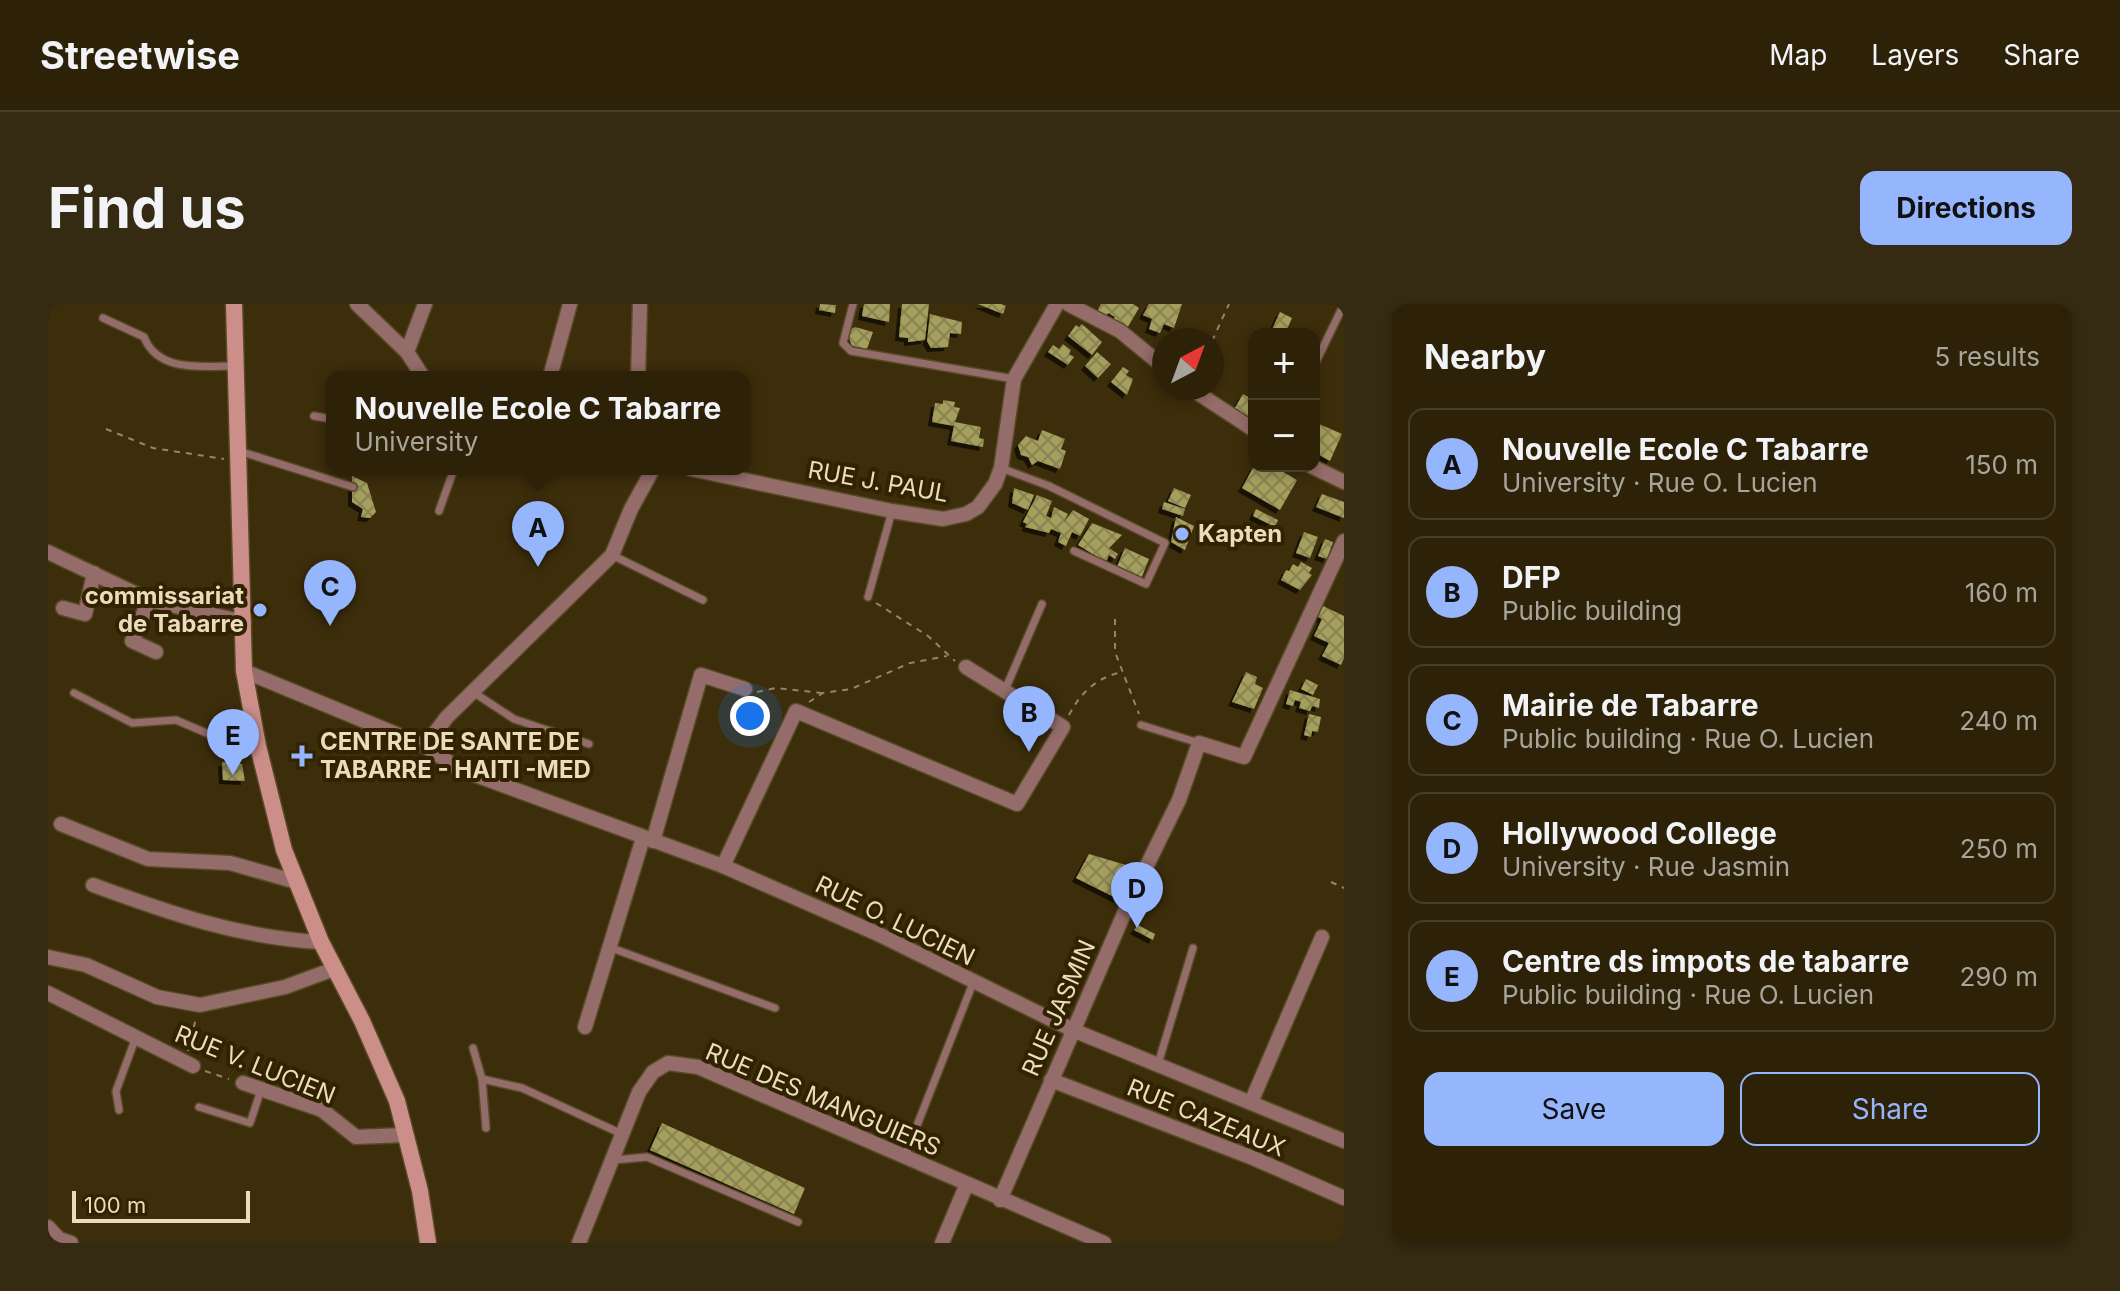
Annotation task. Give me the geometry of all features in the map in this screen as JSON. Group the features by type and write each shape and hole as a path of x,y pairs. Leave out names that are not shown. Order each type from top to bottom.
{"main road":[{"path":"234,304 244,671 258,746 284,850 321,942 381,1061 397,1101 420,1191 428,1243"}],"street":[{"path":"357,304 407,352 419,371"},
{"path":"407,352 425,304"},
{"path":"552,371 570,304"},
{"path":"638,371 640,304"},
{"name":"RUE J. PAUL","path":"720,475 892,511 943,519 966,514 987,497 1001,468 1014,379 1057,304"},
{"path":"1068,304 1120,331 1152,357"},
{"path":"1208,400 1248,426"},
{"path":"1320,470 1344,482"},
{"path":"425,746 473,692 612,555 631,509 650,475"},
{"path":"1199,743 1244,757 1344,541"},
{"path":"48,552 149,600 244,622"},
{"path":"63,608 85,614 94,573"},
{"path":"149,600 132,641 156,652"},
{"path":"723,866 796,711 1017,804 1063,727 966,667"},
{"name":"RUE O. LUCIEN","path":"244,671 425,746 459,769 723,866 878,934 1075,1031 1252,1100 1344,1141"},
{"path":"585,1027 701,675 745,689"},
{"name":"RUE JASMIN","path":"1000,1200 1130,900 1179,800 1199,743"},
{"path":"61,824 148,859 230,863 297,882"},
{"path":"93,885 216,927 286,940 321,942"},
{"path":"1252,1100 1322,937"},
{"path":"48,957 86,965 157,997 200,1005 285,987 334,969"},
{"name":"RUE V. LUCIEN","path":"48,993 189,1065"},
{"name":"RUE DES MANGUIERS","path":"581,1242 639,1092 653,1072 668,1063 698,1067 966,1186 1104,1243"},
{"name":"RUE CAZEAUX","path":"1051,1080 1253,1158 1344,1198"},
{"name":"RUE V. LUCIEN","path":"243,1083 322,1110 356,1137 405,1135"},
{"path":"942,1243 966,1186"},
{"path":"48,1227 59,1239 71,1243"}],"lane":[{"path":"853,304 843,343 851,351 1014,379"},
{"path":"1320,354 1344,304"},
{"path":"103,318 144,337 150,352 167,362 236,366"},
{"path":"314,416 326,418"},
{"path":"239,456 353,487"},
{"path":"1001,468 1049,486 1165,543 1146,584 1074,551"},
{"path":"439,511 452,475"},
{"path":"868,597 892,511"},
{"path":"612,555 703,600"},
{"path":"1005,690 1042,604"},
{"path":"473,692 514,719 589,744"},
{"path":"74,693 132,723 176,720 225,741 258,746"},
{"path":"1141,725 1199,743"},
{"path":"609,947 775,1008"},
{"path":"1158,1064 1193,948"},
{"path":"905,1157 973,983"},
{"path":"119,1110 116,1091 136,1037"},
{"path":"473,1048 482,1079 486,1128"},
{"path":"482,1079 522,1088 622,1134"},
{"path":"199,1107 250,1123 261,1090"},
{"path":"612,1160 647,1157 798,1222"}],"path":[{"path":"1218,328 1229,304"},
{"path":"106,429 153,448 239,456"},
{"path":"868,597 928,636 947,656 966,667"},
{"path":"1115,619 1115,652 1141,725"},
{"path":"745,689 759,692 776,688 823,693 851,689 872,677 910,663 947,656"},
{"path":"1063,727 1077,699 1103,676 1124,671"},
{"path":"796,711 823,693"},
{"path":"1331,882 1344,888"},
{"path":"189,1065 200,1005"},
{"name":"RUE V. LUCIEN","path":"189,1065 243,1083"}],"building":[{"path":"820,304 836,305 835,313 819,310"},
{"path":"864,304 890,304 889,322 862,316"},
{"path":"902,304 929,304 925,340 908,342 908,338 899,337"},
{"path":"978,304 1001,304 1006,306 1003,314"},
{"path":"1101,304 1133,304 1139,308 1126,330 1112,322 1115,317 1108,313 1104,320 1095,315"},
{"path":"1149,304 1182,304 1174,328 1164,324 1162,328 1149,329 1152,319 1143,315"},
{"path":"1280,312 1292,318 1288,328 1273,328"},
{"path":"930,314 962,322 961,334 950,333 948,347 931,348 927,341"},
{"path":"1082,324 1102,342 1092,355 1068,336 1076,325 1079,327"},
{"path":"855,327 873,332 867,349 852,346 847,332"},
{"path":"1063,344 1074,357 1068,365 1048,352 1053,345 1059,349"},
{"path":"1097,352 1111,364 1098,378 1085,366"},
{"path":"1123,367 1129,371 1126,375 1133,379 1127,395 1111,382"},
{"path":"1243,394 1248,397 1248,422 1232,413"},
{"path":"943,400 955,402 954,407 960,408 955,422 981,427 979,438 984,439 983,447 951,441 954,426 932,422 935,403 943,404"},
{"path":"1320,424 1342,434 1330,461 1320,455"},
{"path":"1042,430 1065,439 1061,449 1066,451 1060,469 1038,461 1032,465 1028,457 1021,455 1018,445 1026,436 1038,441"},
{"path":"1251,472 1283,472 1297,480 1280,510 1242,488"},
{"path":"352,476 367,483 376,512 370,518 361,517 363,509 352,502"},
{"path":"1014,488 1034,495 1028,510 1012,503"},
{"path":"1174,488 1191,495 1185,508 1168,501"},
{"path":"1322,494 1344,502 1344,518 1316,507"},
{"path":"1037,495 1052,501 1046,516 1051,518 1054,507 1068,514 1064,522 1073,510 1089,519 1080,536 1072,532 1066,546 1058,542 1061,533 1025,527 1027,524 1023,522"},
{"path":"1164,502 1185,509 1183,516 1162,509"},
{"path":"1256,509 1278,520 1275,527 1253,516"},
{"name":"Kapten","path":"1176,517 1194,526 1185,550 1171,542"},
{"path":"1092,523 1122,535 1109,548 1118,554 1115,559 1109,555 1106,562 1078,545"},
{"path":"1304,532 1318,537 1310,558 1296,553"},
{"path":"1325,539 1333,542 1327,559 1318,556"},
{"path":"1125,548 1149,559 1141,579 1116,569"},
{"path":"1301,562 1312,568 1309,573 1312,575 1300,590 1281,580 1286,570 1289,571 1293,564 1298,567"},
{"path":"1319,604 1344,616 1344,658 1341,665 1322,656 1329,643 1314,636 1322,619 1314,615"},
{"path":"1246,672 1257,677 1255,684 1263,688 1254,709 1232,702"},
{"path":"1306,679 1318,685 1313,695 1301,689"},
{"path":"1290,690 1320,699 1319,708 1312,706 1310,711 1299,708 1301,702 1295,700 1293,706 1286,704"},
{"path":"1309,714 1321,717 1318,732 1312,731 1311,737 1304,735"},
{"path":"222,762 242,764 245,781 223,780"},
{"path":"1089,854 1136,868 1118,899 1076,878"},
{"path":"1138,925 1155,934 1153,940 1134,930"},
{"path":"662,1123 805,1188 794,1214 650,1150"}],"place":[{"name":"Kapten","path":"1182,534"},
{"name":"Nouvelle Ecole C Tabarre","path":"538,567"},
{"name":"commissariat de Tabarre","path":"260,610"},
{"name":"Mairie de Tabarre","path":"330,626"},
{"name":"DFP","path":"1029,752"},
{"name":"CENTRE DE SANTE DE TABARRE - HAITI -MED","path":"302,756"},
{"name":"Centre ds impots de tabarre","path":"233,775"},
{"name":"Hollywood College","path":"1137,928"}]}
